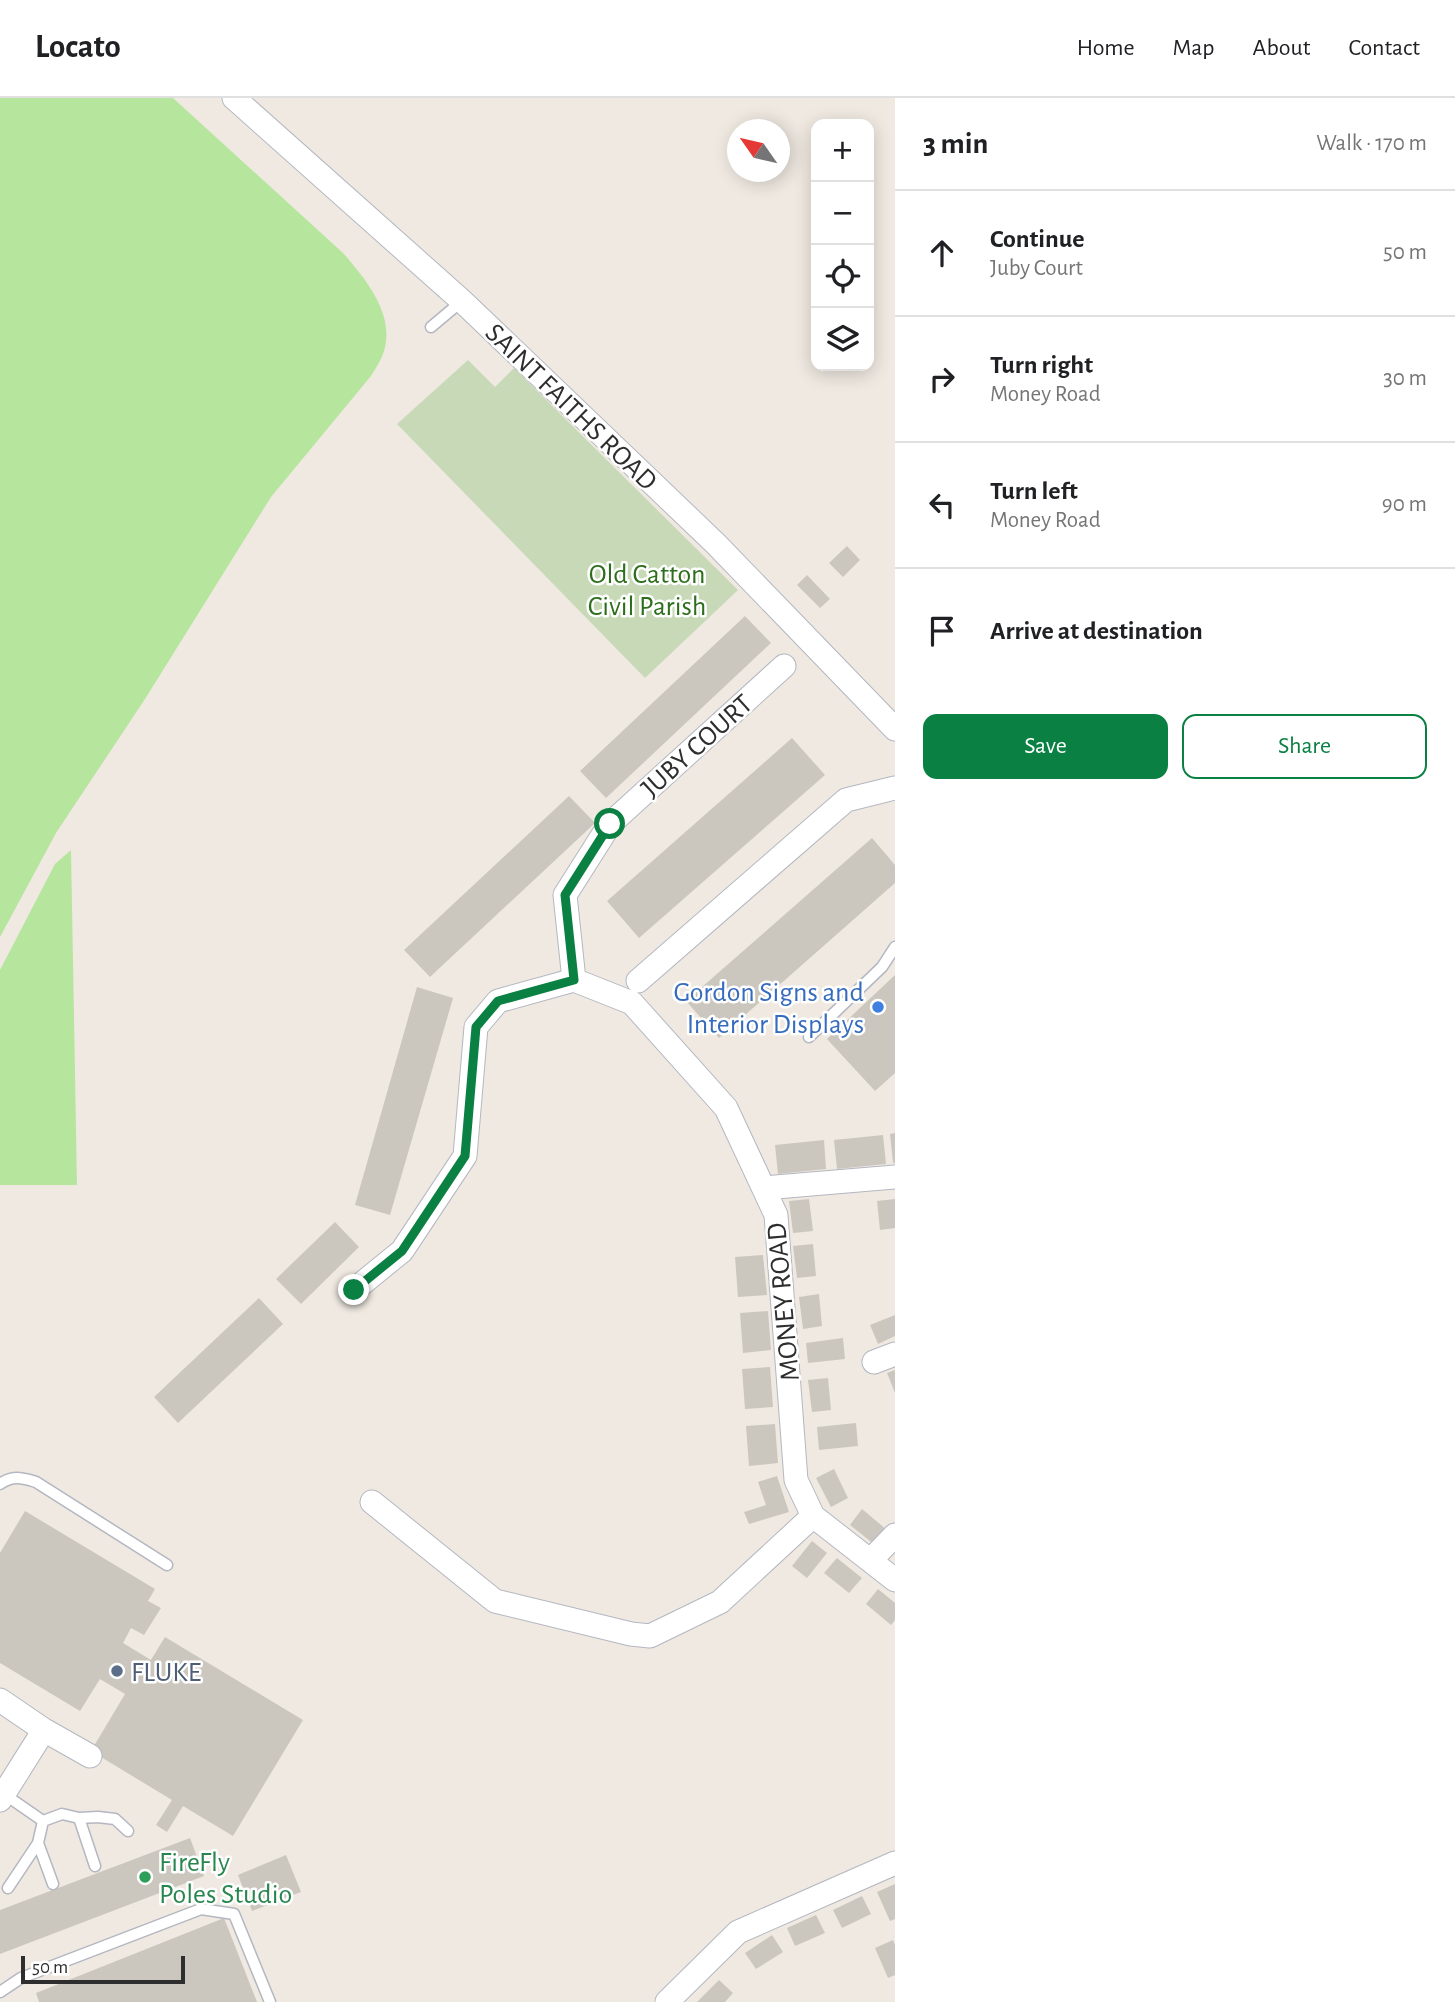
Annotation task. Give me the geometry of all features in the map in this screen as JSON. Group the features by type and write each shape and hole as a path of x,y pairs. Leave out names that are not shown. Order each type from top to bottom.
{"street":[{"name":"SAINT FAITHS ROAD","path":"234,98 462,301 716,544 895,729"},
{"name":"JUBY COURT","path":"574,980 565,895 610,824 784,666"},
{"path":"639,981 846,800 895,788"},
{"name":"MONEY ROAD","path":"574,980 632,1003 726,1108 776,1215 796,1480 813,1516 895,1580"},
{"path":"354,1290 402,1251 465,1156 476,1027 498,1001 574,980"},
{"path":"764,1188 895,1177"},
{"path":"372,1502 495,1601 631,1634 650,1636 720,1602 813,1516"},
{"path":"871,1560 895,1535"},
{"path":"0,1700 44,1730 90,1756"},
{"path":"2,1797 44,1730"},
{"path":"667,2002 738,1933 895,1863"}],"lane":[{"path":"432,327 462,301"},
{"path":"809,1037 881,967 895,947"},
{"path":"0,1484 8,1479 21,1477 36,1482 167,1565"},
{"path":"2,1797 43,1821"},
{"path":"43,1821 62,1814 79,1818 98,1816 115,1819 128,1832"},
{"path":"79,1818 95,1866"},
{"path":"8,1888 38,1843 43,1821"},
{"path":"38,1843 53,1884"},
{"path":"0,1992 21,1978 201,1909 234,1914 270,2002"}],"green space":[{"path":"0,98 173,98 343,253 374,293 384,317 386,341 379,364 371,376 271,497 145,699 56,833 0,937"},
{"name":"Old Catton Civil Parish","path":"468,360 495,387 514,368 738,590 645,678 397,424"},
{"path":"71,850 77,1185 0,1185 0,970 55,864"}],"building":[{"path":"847,546 860,560 843,577 829,563"},
{"path":"807,575 830,599 820,608 797,585"},
{"path":"745,616 771,643 606,798 580,771"},
{"path":"792,738 825,775 639,938 607,901"},
{"path":"569,796 595,823 430,977 404,950"},
{"path":"872,838 895,865 895,883 719,1038 686,1001"},
{"name":"Gordon Signs and Interior Displays","path":"895,975 895,1073 875,1091 827,1039"},
{"path":"417,987 453,998 390,1215 355,1205"},
{"path":"895,1133 895,1163 893,1163 890,1134"},
{"path":"883,1135 886,1164 837,1169 834,1140"},
{"path":"824,1140 826,1169 778,1174 775,1145"},
{"path":"809,1199 813,1231 793,1233 789,1201"},
{"path":"895,1199 895,1228 880,1230 877,1201"},
{"path":"335,1222 359,1247 301,1304 276,1279"},
{"path":"813,1244 816,1276 797,1278 793,1246"},
{"path":"763,1255 767,1295 738,1297 735,1257"},
{"path":"819,1294 822,1326 803,1329 799,1297"},
{"path":"259,1298 283,1324 178,1423 154,1397"},
{"path":"768,1311 771,1350 743,1353 740,1313"},
{"path":"895,1315 895,1336 878,1344 870,1325"},
{"path":"843,1338 845,1359 808,1363 806,1343"},
{"path":"770,1367 773,1407 745,1409 742,1369"},
{"path":"895,1370 895,1393 887,1373"},
{"path":"828,1378 831,1410 812,1412 808,1380"},
{"path":"856,1423 858,1446 819,1450 817,1427"},
{"path":"775,1424 778,1463 749,1466 746,1426"},
{"path":"834,1469 848,1498 831,1507 816,1478"},
{"path":"777,1476 789,1512 749,1524 744,1512 766,1505 758,1482"},
{"path":"862,1509 887,1530 875,1545 850,1525"},
{"name":"FLUKE","path":"25,1511 155,1589 148,1601 161,1608 144,1635 131,1628 123,1643 151,1660 165,1637 303,1720 233,1836 183,1806 167,1832 156,1825 172,1800 91,1751 125,1694 100,1679 80,1711 0,1663 0,1553"},
{"path":"812,1541 827,1553 807,1578 792,1566"},
{"path":"837,1558 862,1578 849,1593 824,1573"},
{"path":"878,1589 895,1603 895,1620 891,1625 866,1604"},
{"path":"190,1838 204,1876 0,1954 0,1910"},
{"path":"286,1855 301,1892 252,1911 238,1875"},
{"path":"895,1884 895,1919 890,1921 877,1892"},
{"path":"862,1896 871,1914 842,1928 833,1910"},
{"path":"816,1915 825,1933 795,1946 787,1928"},
{"path":"224,1918 257,2002 39,2002 36,1993"},
{"path":"772,1935 783,1952 756,1969 745,1953"},
{"path":"893,1940 895,1975 888,1978 875,1948"},
{"path":"719,1980 733,1993 725,2002 697,2002"}],"place":[{"name":"Gordon Signs and Interior Displays","path":"878,1007"},
{"name":"FLUKE","path":"117,1671"},
{"name":"FireFly Poles Studio","path":"145,1877"}],"route":[{"path":"354,1290 402,1251 465,1156 476,1027 498,1001 574,980 565,895 610,824"}]}
